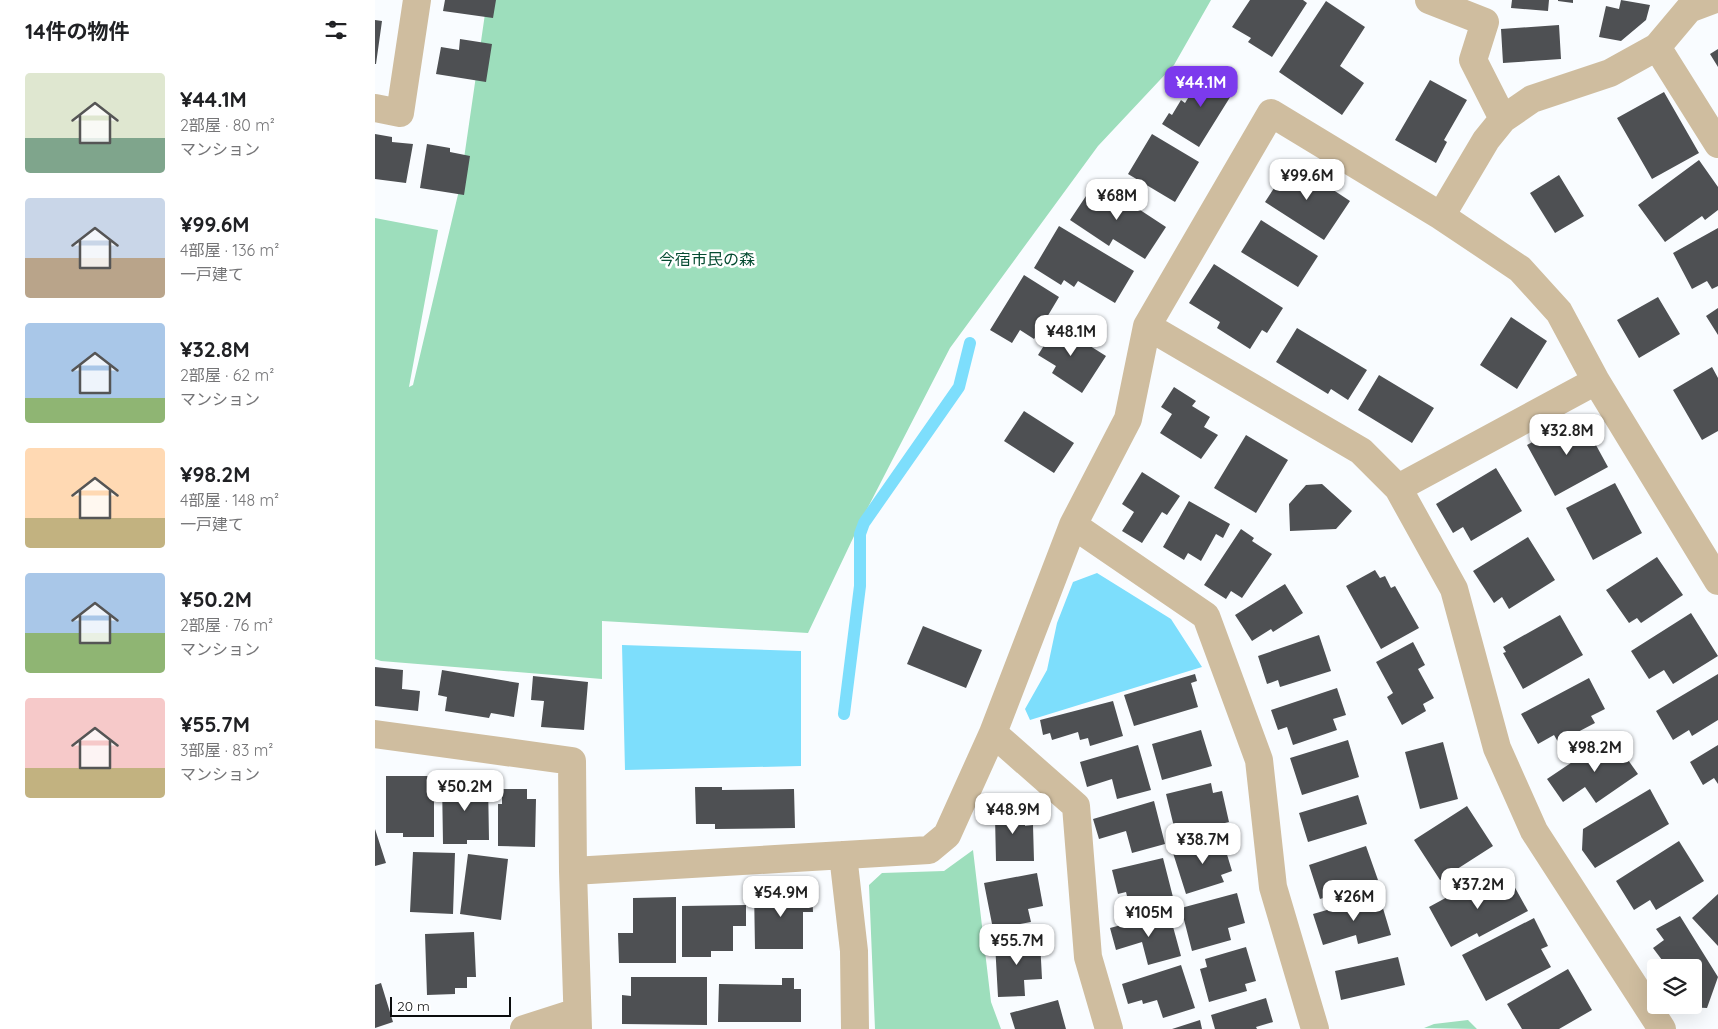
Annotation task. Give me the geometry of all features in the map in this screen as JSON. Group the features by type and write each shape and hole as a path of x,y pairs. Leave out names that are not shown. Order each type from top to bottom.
{"street":[{"path":"375,108 400,113 417,0"},
{"path":"1429,0 1485,22 1473,60 1503,119"},
{"path":"1441,216 1486,140 1503,119 1532,99 1609,73 1657,47 1689,9 1713,0"},
{"path":"1657,47 1718,144"},
{"path":"573,871 929,850 947,835 993,733 1073,525 1127,419 1147,326 1271,114 1441,216 1520,269 1559,312 1596,381 1718,579"},
{"path":"1147,326 1361,451 1399,488 1454,589 1497,748 1534,831 1663,1029"},
{"path":"1399,488 1596,381"},
{"path":"1073,525 1206,616 1259,760 1273,887 1315,1029"},
{"path":"993,733 1076,806 1088,957 1109,1029"},
{"path":"375,734 572,761 573,871 578,1020 524,1029"},
{"path":"843,855 854,951 855,1029"}],"green space":[{"name":"今宿市民の森","path":"487,0 1211,0 1174,65 1098,146 950,348 864,515 808,633 602,621 602,679 375,659 375,218 438,230 409,387 413,385 460,186"},
{"path":"973,850 991,1002 1001,1029 875,1029 869,885 882,873 944,871"},
{"path":"1468,1020 1477,1029 1424,1028 1434,1024"}],"water":[{"path":"1097,573 1171,619 1202,667 1030,720 1025,709 1047,670 1057,623 1073,582"},
{"path":"622,645 801,651 801,766 625,770"}],"building":[{"path":"445,0 496,0 493,18 443,11"},
{"path":"1250,0 1303,0 1307,3 1272,57 1248,42 1251,38 1232,27"},
{"path":"1512,0 1549,0 1548,11 1511,8"},
{"path":"1573,0 1573,3 1558,1"},
{"path":"1621,0 1650,5 1646,20 1621,41 1599,37 1606,6 1619,9"},
{"path":"1326,1 1365,27 1340,66 1364,83 1342,115 1279,72"},
{"path":"375,20 382,21 376,64 375,64"},
{"path":"1559,25 1561,59 1503,63 1501,29"},
{"path":"460,39 492,44 486,82 436,74 441,47 459,50"},
{"path":"1718,49 1718,67 1710,54"},
{"path":"1207,67 1237,86 1199,147 1162,124 1169,113 1172,115 1181,100 1185,103"},
{"path":"1430,80 1467,100 1444,140 1447,142 1436,163 1395,140"},
{"path":"1664,92 1699,153 1652,179 1617,118"},
{"path":"375,134 392,137 392,142 413,144 406,183 375,179"},
{"path":"1152,134 1199,162 1175,202 1128,174"},
{"path":"427,144 450,148 450,152 470,156 464,195 420,188"},
{"path":"1699,160 1718,187 1718,210 1705,220 1702,216 1665,242 1638,205"},
{"path":"1291,162 1350,201 1324,240 1265,202"},
{"path":"1559,175 1584,216 1555,233 1530,193"},
{"path":"1096,181 1166,227 1145,259 1113,239 1109,246 1070,220"},
{"path":"1261,220 1318,256 1298,287 1241,252"},
{"path":"1059,226 1134,271 1115,303 1078,281 1074,287 1064,280 1061,285 1034,268"},
{"path":"1718,228 1718,286 1712,289 1707,281 1692,289 1673,253"},
{"path":"1214,264 1283,308 1267,333 1262,330 1250,349 1217,328 1220,322 1189,303"},
{"path":"1024,275 1059,297 1034,339 1020,330 1012,343 990,330"},
{"path":"1658,297 1680,334 1639,358 1617,320"},
{"path":"1718,308 1718,335 1706,316"},
{"path":"1511,317 1547,341 1517,389 1480,365"},
{"path":"1060,320 1082,334 1079,339 1106,356 1082,393 1052,373 1056,366 1038,355"},
{"path":"1297,328 1367,370 1348,400 1331,389 1328,394 1276,362"},
{"path":"1712,367 1718,378 1718,431 1702,440 1673,390"},
{"path":"1379,375 1434,408 1412,443 1358,410"},
{"path":"1174,387 1196,401 1192,406 1210,417 1204,427 1218,435 1201,459 1160,433 1172,414 1161,407"},
{"path":"1024,411 1074,443 1054,473 1004,441"},
{"path":"1580,416 1608,467 1555,496 1527,445"},
{"path":"1246,435 1288,460 1256,513 1214,488"},
{"path":"1496,468 1522,511 1471,541 1463,527 1453,533 1436,504"},
{"path":"1142,472 1180,496 1167,515 1162,512 1142,543 1122,531 1134,512 1122,504"},
{"path":"1615,483 1642,533 1593,560 1566,508"},
{"path":"1322,484 1352,511 1336,529 1290,531 1289,504 1306,485"},
{"path":"1189,501 1230,524 1223,538 1216,534 1201,561 1188,553 1184,560 1163,547"},
{"path":"1241,529 1254,538 1252,541 1272,554 1242,598 1231,591 1226,599 1204,585"},
{"path":"1528,537 1555,580 1509,609 1502,597 1494,603 1473,571"},
{"path":"1657,557 1683,595 1641,623 1637,618 1629,623 1606,590"},
{"path":"1375,570 1380,578 1385,576 1391,588 1395,586 1419,628 1381,649 1346,586"},
{"path":"1285,584 1303,613 1273,632 1271,629 1252,641 1235,615"},
{"path":"1691,613 1718,656 1673,684 1664,670 1649,679 1631,651"},
{"path":"1560,615 1583,655 1523,689 1503,653 1506,652 1503,647"},
{"path":"923,626 982,650 966,688 907,664"},
{"path":"1319,635 1331,671 1280,687 1278,680 1267,684 1258,656"},
{"path":"1413,642 1425,665 1418,669 1434,698 1423,704 1426,711 1402,725 1387,697 1393,693 1376,662"},
{"path":"375,667 403,670 402,689 420,691 418,711 375,706"},
{"path":"442,670 519,683 514,717 491,713 489,718 445,711 447,697 438,695"},
{"path":"1195,674 1197,681 1191,683 1198,707 1134,726 1124,695"},
{"path":"1718,674 1718,720 1692,736 1689,730 1673,740 1656,711"},
{"path":"533,676 588,682 584,730 541,727 544,701 531,700"},
{"path":"1589,678 1605,709 1591,716 1595,723 1574,734 1578,741 1562,749 1554,735 1538,744 1521,714"},
{"path":"1337,688 1346,715 1333,719 1337,730 1293,745 1287,727 1278,730 1271,710"},
{"path":"1113,701 1123,736 1090,746 1088,738 1080,740 1078,732 1052,740 1050,733 1043,735 1040,720"},
{"path":"1201,730 1212,766 1162,780 1152,744"},
{"path":"1611,736 1638,774 1596,803 1585,787 1563,802 1547,779"},
{"path":"1348,740 1359,777 1302,795 1290,758"},
{"path":"1443,742 1458,799 1420,809 1405,752"},
{"path":"1138,745 1151,790 1117,799 1112,779 1087,787 1080,762"},
{"path":"1718,745 1718,784 1714,778 1703,785 1690,762"},
{"path":"386,776 434,776 434,837 403,837 403,833 386,833"},
{"path":"442,781 488,781 489,840 467,840 467,844 443,844"},
{"path":"1211,783 1213,793 1222,791 1229,822 1176,835 1166,794"},
{"path":"695,787 722,787 722,790 794,789 795,828 715,829 715,824 696,824"},
{"path":"502,789 527,789 527,799 536,799 535,847 498,846 498,804 502,804"},
{"path":"1650,789 1669,824 1595,868 1582,850 1583,829"},
{"path":"1358,795 1367,824 1308,842 1299,813"},
{"path":"1154,801 1165,844 1132,853 1126,831 1099,839 1093,819"},
{"path":"998,805 1025,805 1025,826 1033,825 1034,861 996,861 995,817 999,817"},
{"path":"1467,806 1493,846 1440,880 1414,840"},
{"path":"375,829 386,863 375,866"},
{"path":"1222,838 1232,871 1221,875 1224,882 1186,894 1173,853"},
{"path":"1679,841 1704,881 1656,910 1650,900 1634,910 1616,881"},
{"path":"1366,846 1378,880 1320,899 1309,865"},
{"path":"413,852 455,853 453,914 410,912"},
{"path":"468,854 508,859 501,920 460,914"},
{"path":"1163,858 1174,901 1131,912 1126,892 1118,894 1112,870"},
{"path":"1037,873 1043,906 1028,909 1031,922 993,929 984,883"},
{"path":"1508,875 1528,911 1479,937 1477,933 1451,947 1429,907 1484,877 1490,886"},
{"path":"754,889 812,889 813,912 803,912 803,949 755,949"},
{"path":"1237,893 1245,923 1228,928 1231,940 1192,951 1181,908"},
{"path":"1718,894 1718,946 1692,918"},
{"path":"1379,895 1391,935 1358,944 1356,935 1323,945 1313,914"},
{"path":"676,897 676,963 619,963 618,933 633,933 633,898"},
{"path":"746,905 746,926 733,926 733,951 711,951 711,957 682,957 682,906"},
{"path":"1169,912 1181,956 1148,965 1142,942 1116,950 1110,928"},
{"path":"1680,916 1718,977 1707,1008 1702,1008 1702,959 1661,959 1653,948 1664,940 1656,929"},
{"path":"1534,918 1548,946 1541,949 1551,967 1486,1001 1462,955"},
{"path":"474,932 476,977 467,977 467,988 455,988 455,994 427,995 425,934"},
{"path":"1040,940 1042,979 1024,980 1025,996 998,997 995,943"},
{"path":"1246,947 1256,981 1245,984 1247,991 1209,1002 1200,969 1207,967 1205,959"},
{"path":"1398,957 1405,985 1341,1000 1335,971"},
{"path":"1181,965 1195,1008 1163,1018 1157,1000 1143,1004 1142,1000 1128,1004 1122,984"},
{"path":"1568,969 1592,1010 1559,1029 1522,1029 1507,1004"},
{"path":"631,977 707,977 707,1025 622,1024 622,995 631,996"},
{"path":"782,978 794,978 794,989 801,989 801,1022 718,1022 719,984 782,985"},
{"path":"381,983 393,1022 375,1028 375,985"},
{"path":"1266,998 1273,1022 1256,1027 1257,1029 1215,1029 1211,1015"},
{"path":"1058,1000 1066,1029 1015,1029 1010,1013"},
{"path":"1200,1020 1202,1029 1172,1029"}],"waterway":[{"path":"844,714 860,586 860,534 864,523 959,387 970,343"}]}
